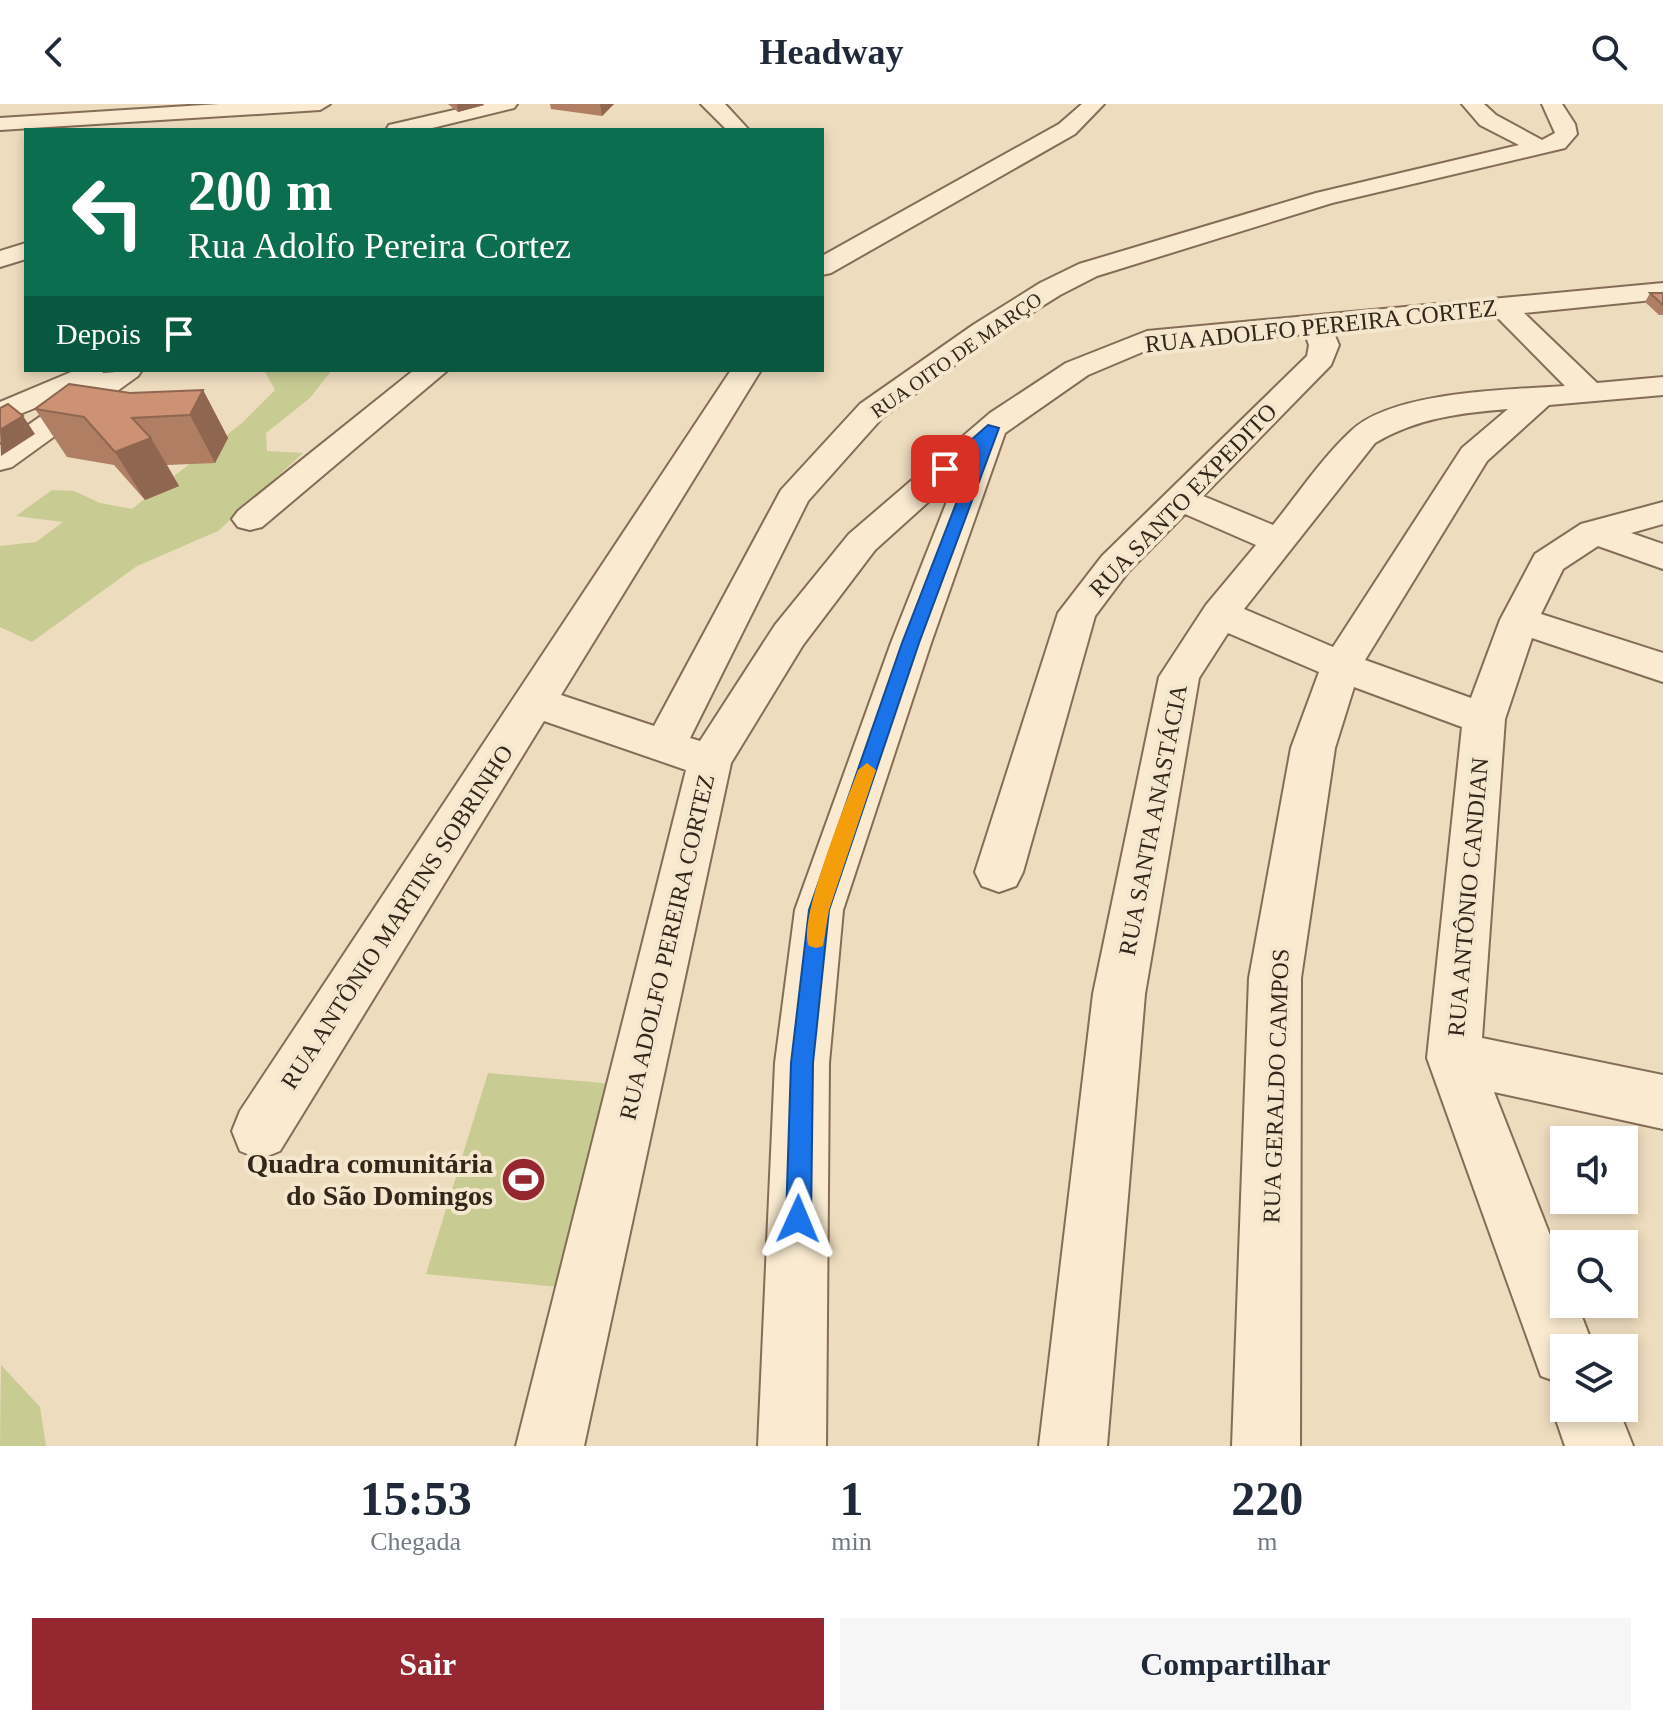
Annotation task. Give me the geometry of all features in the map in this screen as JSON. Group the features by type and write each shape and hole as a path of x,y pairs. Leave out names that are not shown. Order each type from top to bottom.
{"street":[{"path":"0,124 320,104"},
{"path":"317,128 329,104"},
{"path":"405,128 507,104"},
{"path":"488,128 522,104"},
{"path":"711,104 725,113 733,128"},
{"path":"824,266 1067,129 1094,104"},
{"path":"1472,104 1488,120 1539,147"},
{"name":"RUA OITO DE MARÇO","path":"665,746 793,497 871,411 983,331 1050,289 1088,270 1325,198 1557,143 1566,134 1564,124 1552,104"},
{"path":"0,259 24,239"},
{"name":"RUA ADOLFO PEREIRA CORTEZ","path":"550,1446 710,761 789,635 862,542 992,428 1077,369 1147,340 1663,291"},
{"path":"1502,307 1597,392 1663,417"},
{"name":"RUA SANTO EXPEDITO","path":"999,872 1077,613 1115,564 1321,359 1324,345 1316,324"},
{"path":"0,413 99,372"},
{"path":"0,460 124,372"},
{"path":"250,519 431,372"},
{"name":"RUA ANTÔNIO MARTINS SOBRINHO","path":"260,1131 745,372"},
{"path":"1540,397 1663,386"},
{"name":"RUA SANTA ANASTÁCIA","path":"1073,1446 1119,994 1179,677 1220,614 1364,436 1387,420 1447,406 1540,397"},
{"name":"RUA GERALDO CAMPOS","path":"1266,1446 1275,978 1313,748 1341,666 1474,455 1540,397"},
{"path":"792,1446 802,1063 819,910 911,643 992,428"},
{"path":"1179,499 1279,541"},
{"name":"RUA ANTÔNIO CANDIAN","path":"1557,1334 1454,1058 1484,719 1519,620 1548,562 1594,532 1663,513"},
{"path":"1594,532 1663,557"},
{"path":"1220,614 1341,666 1484,719"},
{"path":"1519,620 1663,668"},
{"path":"534,702 710,761"},
{"path":"1454,1058 1663,1102"},
{"path":"1590,1422 1599,1446"}],"green space":[{"path":"265,372 330,372 310,398 266,433 267,451 303,453 218,531 137,566 32,642 0,627 0,546 36,542 63,522 16,516 52,490 74,491 100,503 132,509 242,423 275,390"},
{"name":"Quadra comunitária do São Domingos","path":"488,1073 614,1084 568,1288 426,1274"},
{"path":"1,1365 40,1407 46,1446 0,1446"}],"building":[{"path":"1650,293 1663,293 1663,305"},
{"path":"69,384 130,393 203,390 190,415 132,418 151,438 115,452 84,417 35,409"},
{"path":"8,404 23,416 0,430 0,408"}],"slow traffic":[{"path":"816,939 819,910 867,770"}],"place":[{"name":"Quadra comunitária do São Domingos","path":"524,1179"}],"route":[{"path":"798,1219 802,1063 819,910 911,643 992,428 945,469"}]}
